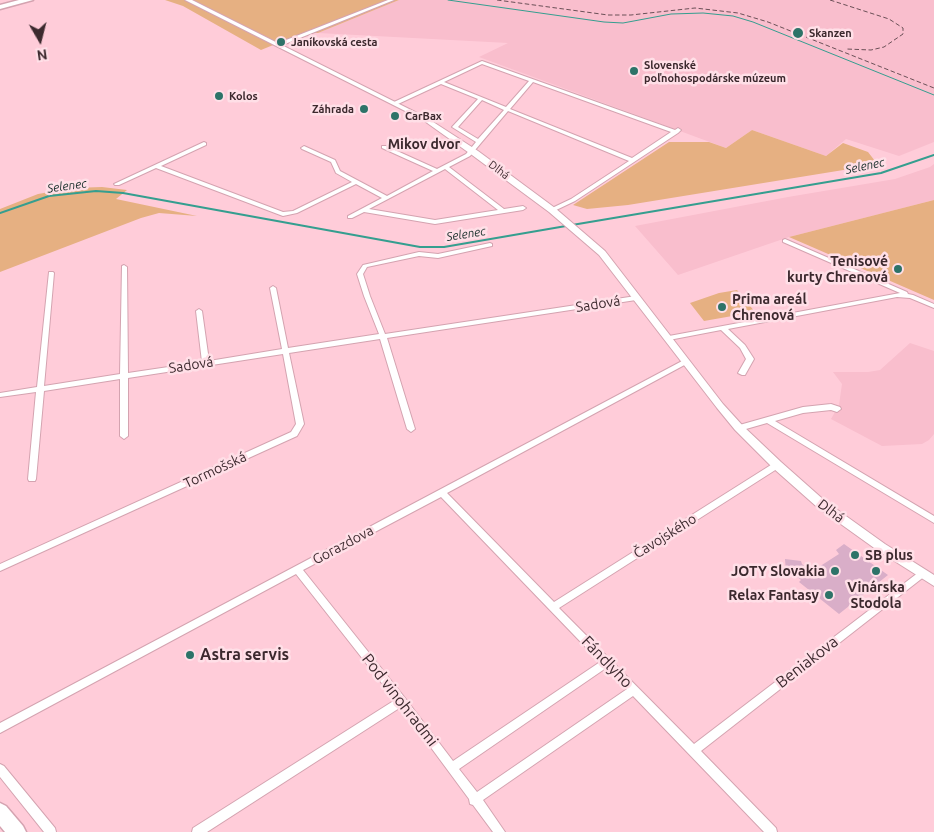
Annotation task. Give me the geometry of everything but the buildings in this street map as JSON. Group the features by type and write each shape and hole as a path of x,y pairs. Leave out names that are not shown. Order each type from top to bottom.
{"highway":[{"path":"0,6 16,0"},
{"path":"0,6 29,0"}],"main road":[{"path":"0,812 17,832"}],"street":[{"name":"Dlhá","path":"188,0 396,103 472,150 568,222 602,252 739,428 821,504 880,547 934,581"},
{"path":"280,46 283,42 392,0"},
{"path":"396,103 482,62 677,131 569,202 552,210"},
{"path":"350,217 468,155 532,80"},
{"path":"441,82 632,160"},
{"path":"479,142 454,127 481,98"},
{"path":"117,184 204,144"},
{"path":"384,147 437,172"},
{"path":"304,148 333,161 338,172 385,197"},
{"path":"156,166 283,214 295,212 356,182"},
{"path":"446,167 502,211"},
{"path":"362,210 435,222 523,208"},
{"path":"785,241 934,306"},
{"path":"410,429 383,336 360,274 365,266 419,254 438,256 490,245"},
{"path":"124,267 124,436"},
{"path":"32,479 51,274"},
{"name":"Tormošská","path":"0,568 294,434 300,424 273,288"},
{"path":"669,338 897,295 911,296"},
{"name":"Sadová","path":"0,395 636,298"},
{"path":"199,311 206,363"},
{"path":"723,328 743,347 750,359 742,373"},
{"name":"Gorazdova","path":"0,728 686,362"},
{"path":"739,428 803,410 818,408 837,409"},
{"path":"768,420 934,520"},
{"name":"Čavojského","path":"553,607 777,465"},
{"name":"Fándlyho","path":"442,493 772,832"},
{"name":"Pod vinohradmi","path":"298,569 402,701 474,800 500,832"},
{"name":"Beniakova","path":"693,751 922,574"},
{"path":"452,768 607,662"},
{"path":"474,800 634,690"},
{"path":"197,832 402,701"},
{"path":"0,770 51,832"}],"shaded area":[{"path":"165,0 399,0 318,33 305,32 261,50 183,6"},
{"path":"399,0 934,0 934,142 899,156 846,139 826,156 752,130 726,148 479,57 508,43 318,33"},
{"path":"752,130 826,156 843,143 868,152 875,161 868,166 628,205 587,209 573,205 669,142 709,142 726,148"},
{"path":"934,164 934,200 789,237 678,275 635,226 895,179"},
{"path":"102,187 127,190 116,199 197,216 159,213 141,218 0,272 0,209 38,194 73,188"},
{"name":"Tenisové kurty Chrenová","path":"934,200 934,300 789,237"},
{"name":"Prima areál Chrenová","path":"737,290 755,312 704,321 690,303 719,293"},
{"path":"910,343 934,351 934,434 929,440 922,444 882,446 831,419 839,405 842,384 833,372 880,370"}],"waterway":[{"path":"448,0 604,22 623,23 671,14 703,13 733,16 753,22 934,95"},
{"name":"Selenec","path":"572,225 881,173 934,155"},
{"name":"Selenec","path":"0,213 49,196 96,191 123,193 420,247 444,247 566,226"}],"railway":[{"path":"497,0 608,15 631,15 695,8 738,13 768,22 934,88"},
{"path":"830,0 889,19 903,28 903,34 884,47 871,50 846,49"}],"place":[{"name":"Skanzen","path":"798,33"},
{"name":"Janíkovská cesta","path":"281,42"},
{"name":"Slovenské poľnohospodárske múzeum","path":"634,71"},
{"name":"Kolos","path":"219,96"},
{"name":"Záhrada","path":"364,109"},
{"name":"CarBax","path":"395,116"},
{"name":"Tenisové kurty Chrenová","path":"898,269"},
{"name":"Prima areál Chrenová","path":"722,307"},
{"name":"SB plus","path":"855,555"},
{"name":"JOTY Slovakia","path":"835,571"},
{"name":"Vinárska Stodola","path":"876,571"},
{"name":"Relax Fantasy","path":"829,595"},
{"name":"Astra servis","path":"190,655"}],"district":[{"name":"Mikov dvor","path":"424,144"}]}
